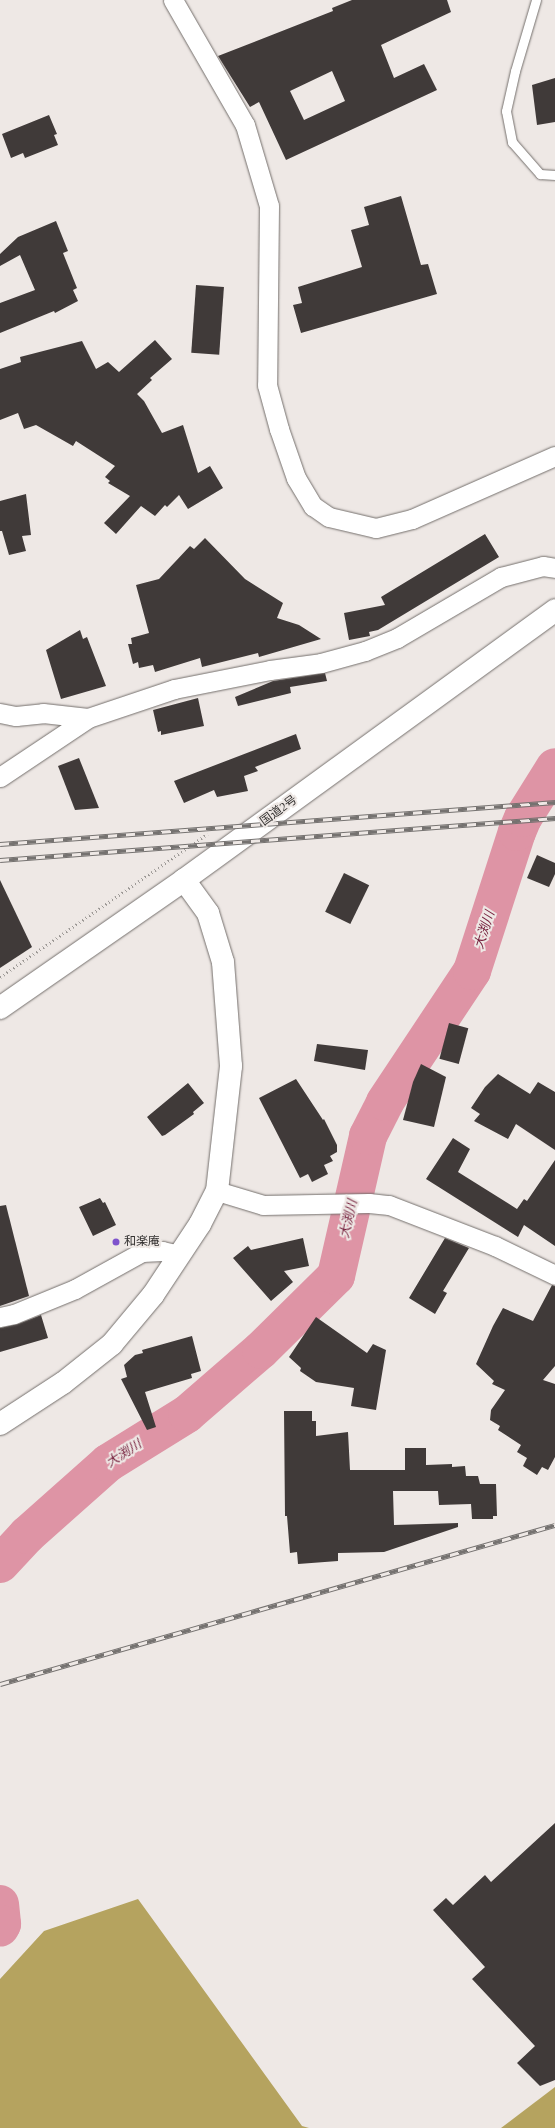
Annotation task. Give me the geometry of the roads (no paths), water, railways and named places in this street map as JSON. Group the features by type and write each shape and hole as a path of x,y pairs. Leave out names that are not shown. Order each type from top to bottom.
{"main road":[{"name":"国道2号","path":"0,1008 184,880 555,610"},
{"path":"6,1418 63,1383 112,1344 153,1295 200,1224 217,1191 231,1066 223,962 208,913 184,880"}],"street":[{"path":"173,0 245,125 269,206 267,385 279,429 296,478 313,506 329,517 376,528 412,519 555,456"},
{"path":"0,777 88,718 174,689 270,670 322,664 365,651 397,638 501,577 543,566 555,568"},
{"path":"0,713 16,716 43,713 88,718"},
{"path":"217,1191 263,1206 369,1203 389,1206 495,1246 555,1275"},
{"path":"0,1316 14,1314 75,1289 142,1252 162,1251 180,1255"},
{"path":"0,1436 6,1418"}],"lane":[{"path":"536,0 515,71 506,111 512,142 540,174 555,175"}],"waterway":[{"name":"大渕川","path":"0,1564 27,1535 108,1463 187,1414 261,1350 336,1276 368,1136 385,1102 472,971 517,832 523,818 555,767"},
{"name":"大渕川","path":"0,1904 2,1924 0,1928"}],"railway":[{"path":"0,844 555,802"},
{"path":"0,860 555,818"},
{"path":"0,1684 555,1525"}],"place":[{"name":"和楽庵","path":"116,1242"}]}
